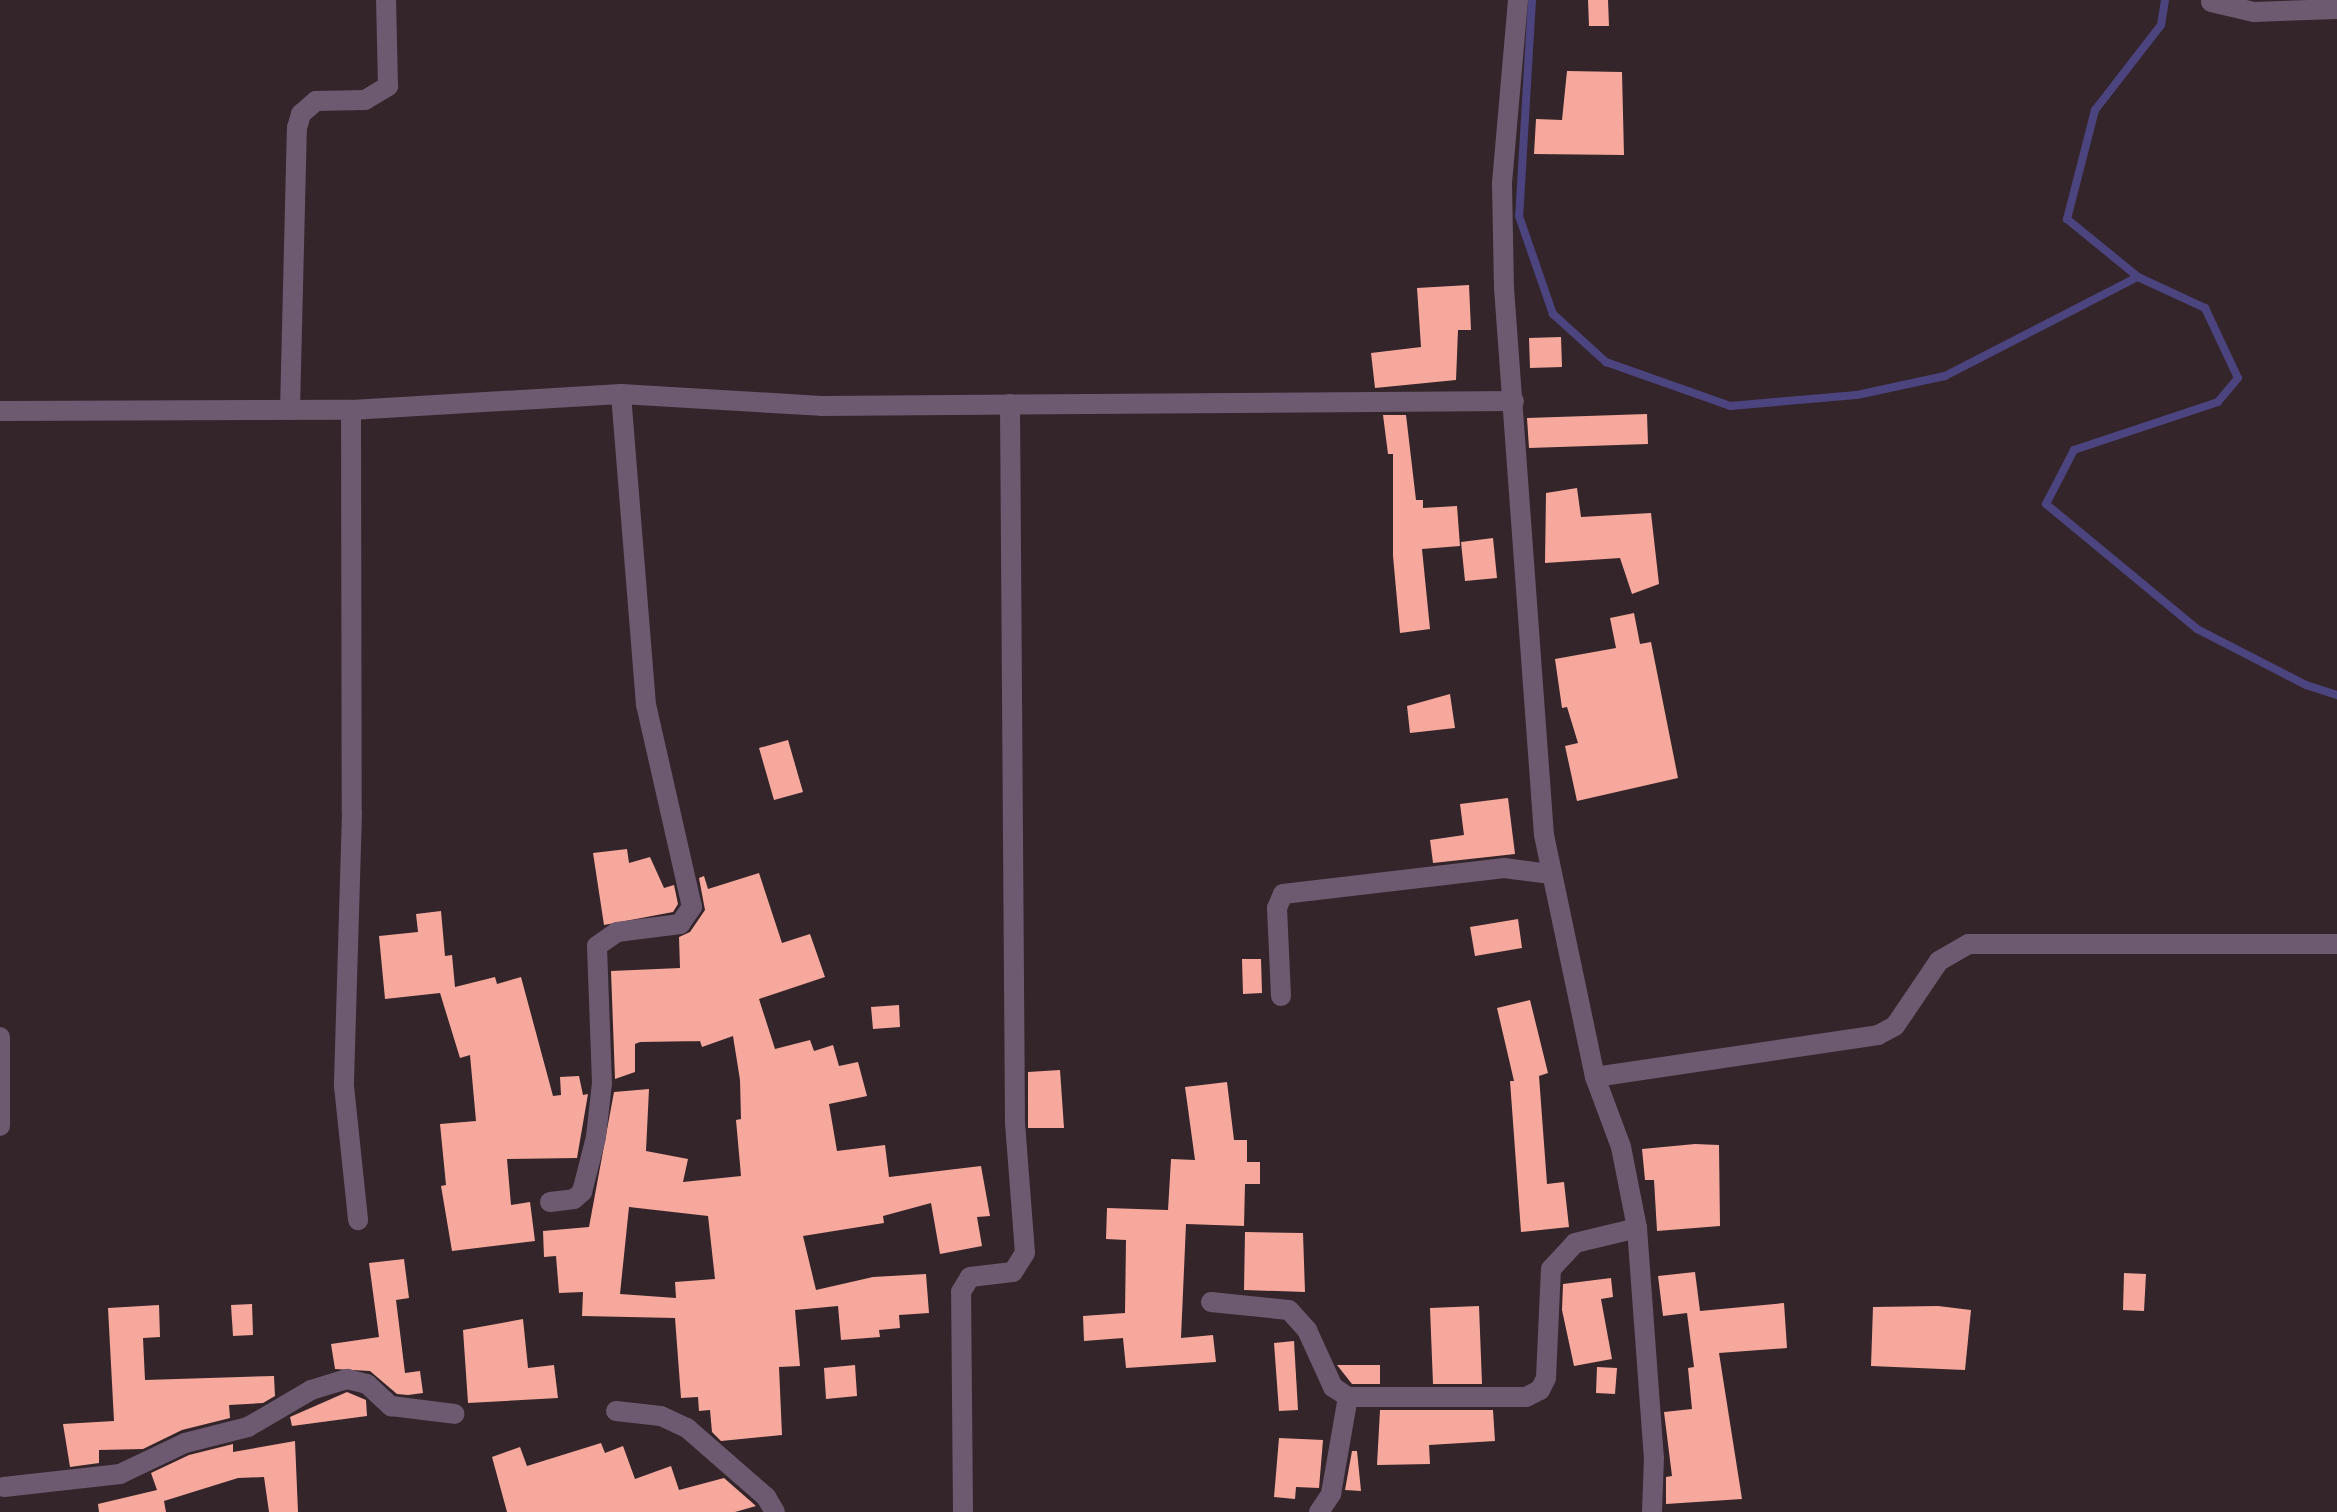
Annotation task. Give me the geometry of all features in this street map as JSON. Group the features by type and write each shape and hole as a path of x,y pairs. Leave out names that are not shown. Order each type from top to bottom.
{"street":[{"path":"290,410 297,128 301,114 316,101 365,100 388,86 386,0"},
{"path":"1518,0 1502,184 1514,401 1550,874 1595,1077 1621,1147 1637,1228 1652,1428 1652,1512"},
{"path":"2211,2 2254,12 2337,9"},
{"path":"0,411 351,410 621,394 821,406 1514,401"},
{"path":"550,1202 574,1199 582,1192 596,1137 602,1083 597,946 617,932 680,924 692,907 646,705 621,394"},
{"path":"963,1512 961,1292 970,1277 1013,1272 1025,1253 1015,1123 1010,404"},
{"path":"351,410 352,812 344,1086 358,1220"},
{"path":"1281,996 1277,908 1283,894 1504,868 1550,874"},
{"path":"1595,1077 1878,1035 1895,1026 1939,961 1969,944 2337,944"},
{"path":"0,1037 0,1126"},
{"path":"1211,1302 1289,1310 1307,1330 1333,1387 1348,1397 1514,1398 1534,1394 1546,1378 1551,1269 1575,1243 1637,1228"},
{"path":"1,1485 120,1474 185,1443 248,1427 311,1390 347,1379 361,1380 391,1406 455,1414"},
{"path":"1319,1512 1331,1494 1348,1397"},
{"path":"616,1411 661,1416 687,1428 766,1497 775,1512"}],"building":[{"path":"1588,0 1608,0 1609,26 1589,26"},
{"path":"1567,71 1622,72 1624,155 1534,154 1536,119 1562,120"},
{"path":"1469,285 1471,330 1458,330 1456,380 1375,388 1371,353 1421,347 1417,288"},
{"path":"1561,337 1562,367 1530,368 1529,338"},
{"path":"1647,414 1648,444 1529,448 1527,418"},
{"path":"1383,415 1406,415 1416,500 1423,500 1423,508 1457,506 1460,546 1422,549 1430,629 1400,633 1393,556 1393,454 1388,454"},
{"path":"1577,488 1581,517 1651,513 1659,584 1632,594 1620,558 1545,563 1546,493"},
{"path":"1493,538 1497,578 1465,581 1461,542"},
{"path":"1634,613 1640,644 1651,642 1678,778 1577,801 1565,746 1578,743 1567,707 1562,708 1555,659 1616,648 1610,618"},
{"path":"1450,694 1455,728 1410,733 1407,706"},
{"path":"788,740 803,792 774,800 759,748"},
{"path":"1508,798 1515,854 1433,863 1430,840 1464,835 1460,804"},
{"path":"627,849 629,863 650,857 664,888 674,885 678,904 673,912 604,925 593,853"},
{"path":"759,873 782,943 810,934 825,977 759,999 775,1049 810,1040 814,1051 833,1045 839,1066 858,1062 867,1096 829,1104 837,1151 885,1145 889,1177 981,1166 990,1216 977,1217 982,1246 940,1254 931,1203 883,1216 884,1223 803,1236 816,1290 873,1277 926,1274 929,1313 899,1315 900,1328 879,1330 880,1337 841,1340 838,1306 795,1310 800,1366 779,1367 782,1435 721,1441 712,1432 710,1410 699,1411 698,1397 681,1398 675,1318 582,1316 583,1292 559,1293 556,1256 544,1257 543,1231 589,1227 614,1092 649,1089 646,1151 688,1159 683,1182 741,1176 736,1120 741,1119 740,1080 733,1036 702,1047 700,1041 640,1042 635,1044 635,1072 615,1079 611,971 680,968 679,937 690,932 705,910 699,878 704,876 708,889","holes":["629,1207 708,1216 715,1279 675,1282 676,1298 620,1294"]},
{"path":"441,911 445,956 452,955 455,987 495,977 497,984 521,977 553,1096 561,1095 560,1077 579,1076 583,1095 588,1094 577,1158 507,1159 511,1205 530,1202 535,1241 452,1251 441,1186 446,1185 440,1124 476,1121 470,1055 460,1058 440,993 385,999 379,936 418,932 416,914"},
{"path":"1518,919 1522,948 1475,956 1470,927"},
{"path":"1242,959 1261,959 1262,993 1243,994"},
{"path":"1530,1000 1548,1073 1539,1076 1547,1184 1564,1182 1569,1227 1521,1232 1510,1081 1514,1081 1497,1008"},
{"path":"899,1005 900,1027 873,1029 871,1007"},
{"path":"1060,1070 1064,1128 1028,1128 1028,1072"},
{"path":"1227,1082 1234,1140 1247,1140 1247,1162 1260,1162 1260,1184 1245,1184 1244,1226 1186,1224 1181,1338 1213,1335 1216,1362 1126,1368 1123,1338 1084,1341 1083,1316 1125,1313 1126,1240 1106,1239 1107,1208 1168,1210 1171,1159 1195,1160 1185,1087"},
{"path":"1719,1145 1720,1226 1657,1231 1654,1180 1645,1180 1642,1149"},
{"path":"1245,1232 1303,1233 1305,1292 1244,1290"},
{"path":"404,1259 409,1298 396,1300 405,1373 420,1371 423,1393 408,1395 397,1394 370,1371 335,1369 331,1344 379,1337 369,1263"},
{"path":"1695,1272 1700,1311 1784,1303 1787,1348 1719,1353 1742,1499 1666,1504 1666,1477 1672,1476 1664,1412 1692,1409 1688,1368 1694,1367 1687,1313 1663,1316 1658,1276"},
{"path":"2124,1273 2146,1274 2144,1311 2123,1310"},
{"path":"1611,1278 1613,1297 1601,1299 1612,1359 1574,1366 1562,1310 1563,1284"},
{"path":"252,1304 253,1335 233,1336 231,1305"},
{"path":"159,1305 160,1337 143,1338 145,1380 274,1376 275,1396 263,1403 229,1405 230,1418 182,1430 143,1449 99,1450 99,1463 70,1467 63,1424 114,1421 108,1308"},
{"path":"1479,1306 1482,1384 1433,1384 1430,1308"},
{"path":"1938,1306 1971,1310 1965,1370 1871,1366 1873,1307"},
{"path":"523,1319 528,1368 554,1365 558,1398 468,1403 463,1330"},
{"path":"1294,1341 1298,1410 1279,1411 1274,1343"},
{"path":"855,1365 857,1396 826,1399 824,1368"},
{"path":"1337,1365 1380,1365 1380,1384 1352,1384"},
{"path":"1597,1367 1617,1368 1615,1394 1596,1393"},
{"path":"347,1392 366,1400 367,1416 292,1426 290,1417"},
{"path":"1380,1410 1493,1410 1495,1441 1429,1445 1430,1464 1377,1465"},
{"path":"1279,1438 1323,1440 1319,1488 1296,1487 1295,1499 1274,1497"},
{"path":"295,1441 298,1512 269,1512 264,1477 238,1478 164,1501 166,1512 99,1512 98,1504 157,1490 151,1473 189,1455 233,1444 233,1452"},
{"path":"601,1443 605,1453 623,1446 635,1479 671,1466 679,1490 724,1478 756,1506 735,1512 507,1512 492,1457 520,1447 527,1466"},
{"path":"1352,1451 1357,1451 1361,1491 1345,1490"}],"waterway":[{"path":"1532,0 1519,216 1553,314 1606,362 1730,406 1857,395 1945,376 2138,277"},
{"path":"2165,0 2161,25 2095,110 2067,219 2138,277 2205,308 2238,378 2218,402 2074,450 2046,504 2197,629 2306,685 2337,695"}]}
